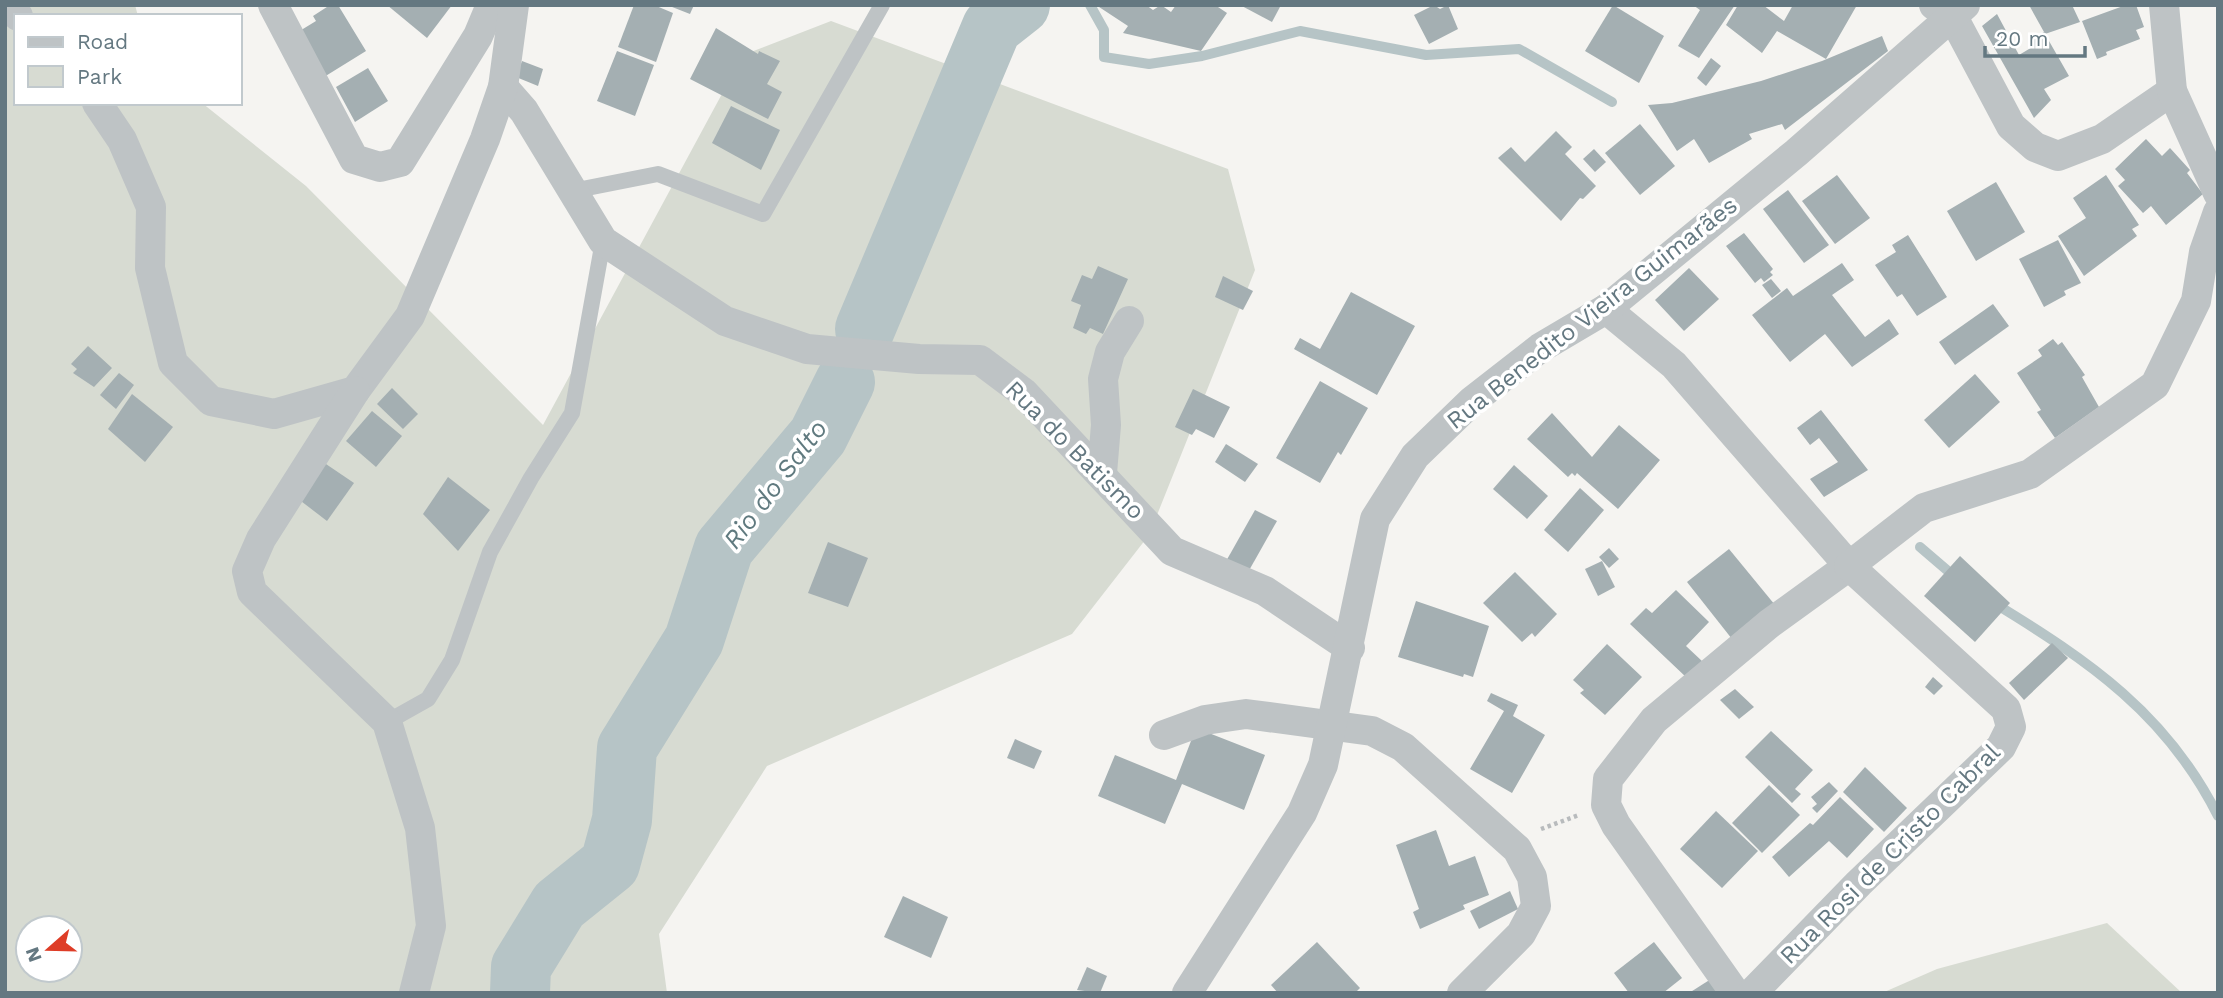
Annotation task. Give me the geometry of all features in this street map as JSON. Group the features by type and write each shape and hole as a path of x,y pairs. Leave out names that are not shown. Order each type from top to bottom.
{"street":[{"path":"273,5 354,159 380,167 400,162 478,36 491,5"},
{"path":"414,993 431,926 420,828 387,722 252,592 247,571 261,539 355,391 410,316 485,139 503,87 513,5"},
{"path":"2164,5 2172,92 2218,193"},
{"path":"1951,9 2011,126 2035,147 2058,156 2102,139 2172,92"},
{"name":"Rua Benedito Vieira Guimarães","path":"1187,993 1302,813 1323,765 1333,727 1341,670 1350,648 1375,519 1415,456 1472,401 1540,348 1606,309 1796,153 1951,9"},
{"name":"Rua do Batismo","path":"503,87 524,111 604,241 725,321 807,349 919,359 980,360 1024,393 1102,473 1172,551 1265,591 1350,648"},
{"path":"98,105 122,139 151,206 150,268 173,363 211,401 274,414 355,391"},
{"path":"1735,993 1616,825 1606,805 1608,779 1654,720 1769,624 1924,508 2030,474 2155,385 2196,300 2204,251 2218,212"},
{"name":"Rua Rosi de Cristo Cabral","path":"1606,309 1674,365 1849,566 2006,709 2011,727 2001,747 1858,883 1752,993"},
{"path":"1102,473 1105,425 1103,379 1110,352 1129,321"},
{"path":"1164,735 1205,720 1246,715 1372,731 1403,747 1517,849 1532,877 1535,906 1521,934 1462,993"}],"lane":[{"path":"572,191 658,174 763,214 882,5"},
{"path":"387,722 428,699 452,660 490,552 531,478 572,414 604,241"}],"path":[{"path":"1507,841 1606,805"}],"green space":[{"path":"5,5 135,5 137,14 14,14 14,105 205,105 306,186 543,425 743,55 831,21 1228,169 1255,270 1149,535 1072,634 767,766 659,934 667,993 5,993"},
{"path":"2107,923 2182,993 1882,993 1937,969"}],"building":[{"path":"330,5 338,5 366,51 324,77 298,32 316,21 313,16"},
{"path":"387,5 452,5 427,38"},
{"path":"634,5 654,5 673,13 656,62 618,47"},
{"path":"667,5 694,5 690,14"},
{"path":"1096,5 1146,5 1153,10 1161,5 1171,12 1176,5 1215,5 1227,13 1201,51 1123,33 1128,26"},
{"path":"1240,5 1281,5 1272,22"},
{"path":"1434,5 1440,9 1448,5 1458,29 1429,44 1414,15"},
{"path":"1613,5 1664,36 1639,83 1585,51"},
{"path":"1693,5 1735,5 1699,58 1678,46 1700,10"},
{"path":"1738,5 1763,5 1784,21 1793,5 1857,5 1826,59 1777,31 1762,53 1726,25"},
{"path":"2029,5 2072,5 2080,22 2045,34 2069,76 2044,89 2051,100 2034,118 1982,26 1997,14 2019,55 2034,46 2030,40 2044,32"},
{"path":"2126,5 2136,5 2144,27 2136,30 2140,39 2106,52 2107,55 2097,59 2082,21"},
{"path":"716,28 758,54 759,51 780,61 767,84 782,92 768,119 690,79"},
{"path":"1882,36 1888,51 1785,130 1782,124 1749,134 1752,139 1709,163 1694,139 1677,151 1648,105 1672,103 1761,81 1822,61"},
{"path":"617,51 654,65 635,116 597,101"},
{"path":"1711,58 1721,66 1706,86 1697,78"},
{"path":"522,61 543,69 538,86 516,77"},
{"path":"368,68 388,101 355,122 336,87"},
{"path":"731,106 780,130 761,170 712,143"},
{"path":"1640,124 1675,166 1640,195 1605,153"},
{"path":"1556,131 1572,147 1565,154 1596,186 1583,199 1580,198 1561,221 1498,158 1511,147 1525,162"},
{"path":"2146,139 2162,156 2170,148 2190,170 2187,173 2203,194 2166,225 2151,206 2143,213 2118,186 2125,180 2115,169"},
{"path":"1594,149 1606,162 1595,172 1583,159"},
{"path":"1837,175 1870,218 1835,244 1802,201"},
{"path":"2106,175 2139,225 2132,229 2137,236 2084,276 2058,236 2086,218 2073,198"},
{"path":"1996,182 2025,232 1976,261 1947,211"},
{"path":"1788,190 1829,245 1804,263 1763,209"},
{"path":"1744,233 1773,269 1770,272 1773,275 1764,282 1761,278 1755,283 1726,246"},
{"path":"1908,235 1947,297 1917,316 1902,294 1897,297 1875,265 1896,252 1892,245"},
{"path":"2058,240 2081,283 2064,291 2066,295 2044,307 2019,259"},
{"path":"1842,263 1854,280 1832,295 1865,337 1889,319 1899,334 1852,367 1825,334 1790,362 1752,315 1787,288 1793,296"},
{"path":"1098,266 1128,279 1103,334 1090,328 1086,334 1073,328 1081,305 1071,301 1082,275 1092,279"},
{"path":"1689,268 1719,299 1684,331 1655,300"},
{"path":"1223,276 1253,291 1243,310 1215,297"},
{"path":"1771,279 1781,291 1772,298 1762,285"},
{"path":"1351,292 1415,326 1377,395 1294,349 1300,338 1320,349"},
{"path":"1993,304 2009,326 1955,365 1939,342"},
{"path":"2053,339 2058,345 2062,342 2085,375 2082,377 2099,407 2055,438 2037,412 2041,410 2017,373 2042,356 2038,350"},
{"path":"88,346 112,368 94,387 73,373 77,369 71,364"},
{"path":"119,373 134,385 116,409 100,395"},
{"path":"1975,374 2000,402 1949,448 1924,420"},
{"path":"1320,381 1368,408 1341,455 1338,452 1320,483 1276,458"},
{"path":"392,388 418,414 403,429 377,404"},
{"path":"1193,389 1230,407 1214,438 1196,429 1192,435 1175,427"},
{"path":"132,394 173,427 145,462 108,429"},
{"path":"1821,410 1868,470 1824,497 1810,479 1838,462 1819,438 1810,445 1797,428"},
{"path":"372,411 402,436 376,467 346,441"},
{"path":"1552,413 1592,457 1619,425 1660,460 1618,509 1577,473 1568,477 1527,439"},
{"path":"1226,444 1258,464 1245,482 1215,462"},
{"path":"323,462 354,483 327,521 297,498"},
{"path":"1514,465 1548,496 1527,519 1493,489"},
{"path":"448,477 490,510 458,551 423,514"},
{"path":"1580,488 1604,510 1568,552 1544,530"},
{"path":"1255,510 1277,521 1247,574 1225,563"},
{"path":"828,542 868,558 848,607 808,593"},
{"path":"1609,548 1619,559 1609,568 1599,557"},
{"path":"1729,549 1775,605 1732,639 1687,582"},
{"path":"1960,556 2010,603 1975,642 1924,596"},
{"path":"1602,561 1615,587 1598,596 1585,569"},
{"path":"1515,572 1557,614 1535,637 1532,633 1522,642 1483,603"},
{"path":"1676,590 1709,622 1686,646 1703,662 1687,678 1630,624 1646,608 1652,613"},
{"path":"1416,601 1489,626 1473,677 1464,674 1463,677 1398,657"},
{"path":"2052,643 2068,658 2024,700 2009,683"},
{"path":"1607,644 1642,677 1605,715 1580,693 1584,690 1573,680"},
{"path":"1933,677 1943,686 1934,695 1925,687"},
{"path":"1735,689 1754,707 1739,719 1720,700"},
{"path":"1491,693 1518,705 1513,716 1545,735 1512,793 1470,769 1504,711 1487,701"},
{"path":"1196,728 1265,755 1244,810 1182,784 1165,824 1098,796 1115,755 1176,780"},
{"path":"1771,731 1813,770 1795,789 1801,794 1792,803 1745,757"},
{"path":"1015,739 1042,751 1034,769 1007,758"},
{"path":"1865,767 1907,808 1884,832 1843,792"},
{"path":"1829,782 1838,791 1817,813 1812,808 1817,804 1811,797"},
{"path":"1769,785 1800,815 1762,853 1732,823"},
{"path":"1840,797 1874,829 1847,858 1829,841 1789,877 1772,857 1810,823 1813,825"},
{"path":"1716,811 1758,851 1722,888 1680,849"},
{"path":"1436,830 1449,866 1475,856 1489,895 1463,905 1465,909 1420,929 1413,912 1419,909 1396,845"},
{"path":"1510,891 1518,909 1479,929 1470,911"},
{"path":"903,896 948,917 931,958 884,937"},
{"path":"1317,942 1360,988 1355,993 1278,993 1271,985"},
{"path":"1654,942 1682,978 1663,993 1629,993 1614,973"},
{"path":"1087,967 1107,976 1100,993 1077,990"},
{"path":"1711,979 1719,993 1689,993"}],"waterway":[{"name":"Rio do Salto","path":"865,329 992,27 1020,5"},
{"path":"1090,5 1104,30 1104,57 1149,64 1202,56 1300,31 1426,55 1519,49 1612,102"},
{"name":"Rio do Salto","path":"520,993 521,967 559,905 610,864 622,820 627,748 694,640 724,548 818,436 845,382"},
{"path":"1920,547 1955,577"},
{"path":"1994,603 2093,669 2150,719 2198,780 2218,816"}]}
